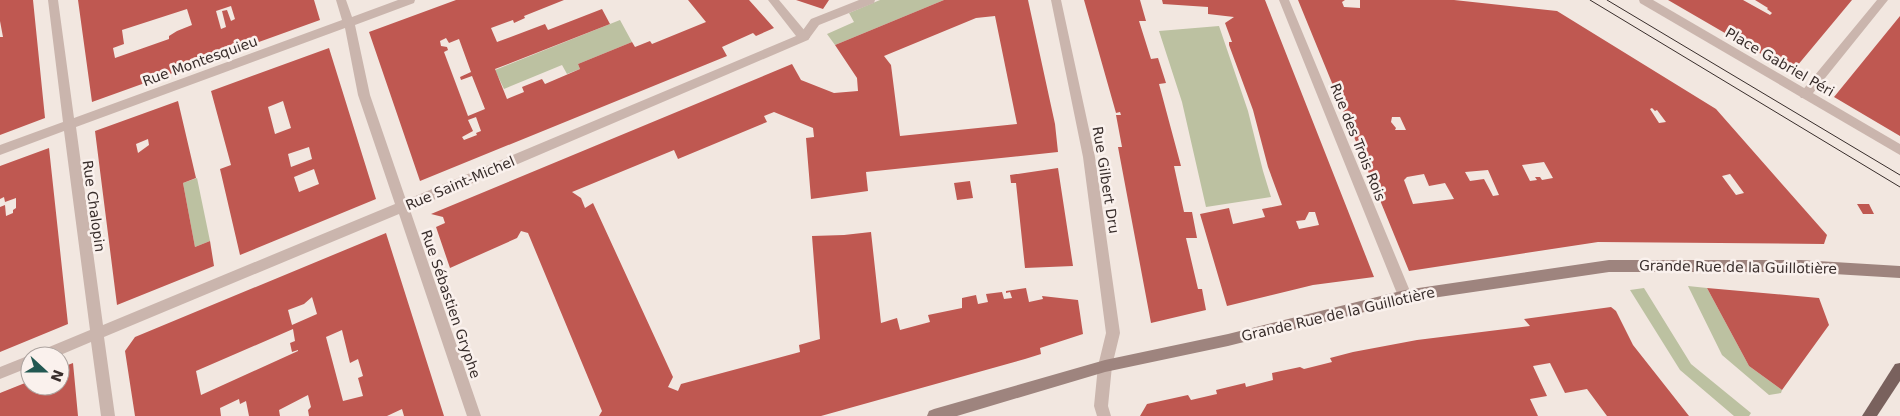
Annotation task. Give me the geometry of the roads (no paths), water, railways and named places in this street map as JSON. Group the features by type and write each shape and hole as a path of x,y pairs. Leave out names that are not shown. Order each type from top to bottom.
{"main road":[{"name":"Grande Rue de la Guillotière","path":"934,416 1106,366 1228,340 1404,296 1609,266 1828,267 1900,272"},
{"path":"1869,416 1900,369"}],"street":[{"name":"Rue Chalopin","path":"53,0 108,416"},
{"name":"Rue Sébastien Gryphe","path":"341,0 353,36 364,95 474,416"},
{"name":"Rue Montesquieu","path":"0,150 410,0"},
{"path":"772,0 804,37"},
{"name":"Rue Saint-Michel","path":"66,346 737,67 804,37 815,22 870,0"},
{"name":"Rue Gilbert Dru","path":"1056,0 1089,158 1113,333 1106,366 1101,406 1104,416"},
{"name":"Rue des Trois Rois","path":"1284,0 1404,296"},
{"name":"Place Gabriel Péri","path":"1644,0 1900,150"},
{"path":"1805,95 1883,0"},
{"path":"0,373 20,365"}],"tram line":[{"path":"1590,0 1900,187"},
{"path":"1607,0 1900,175"}]}
